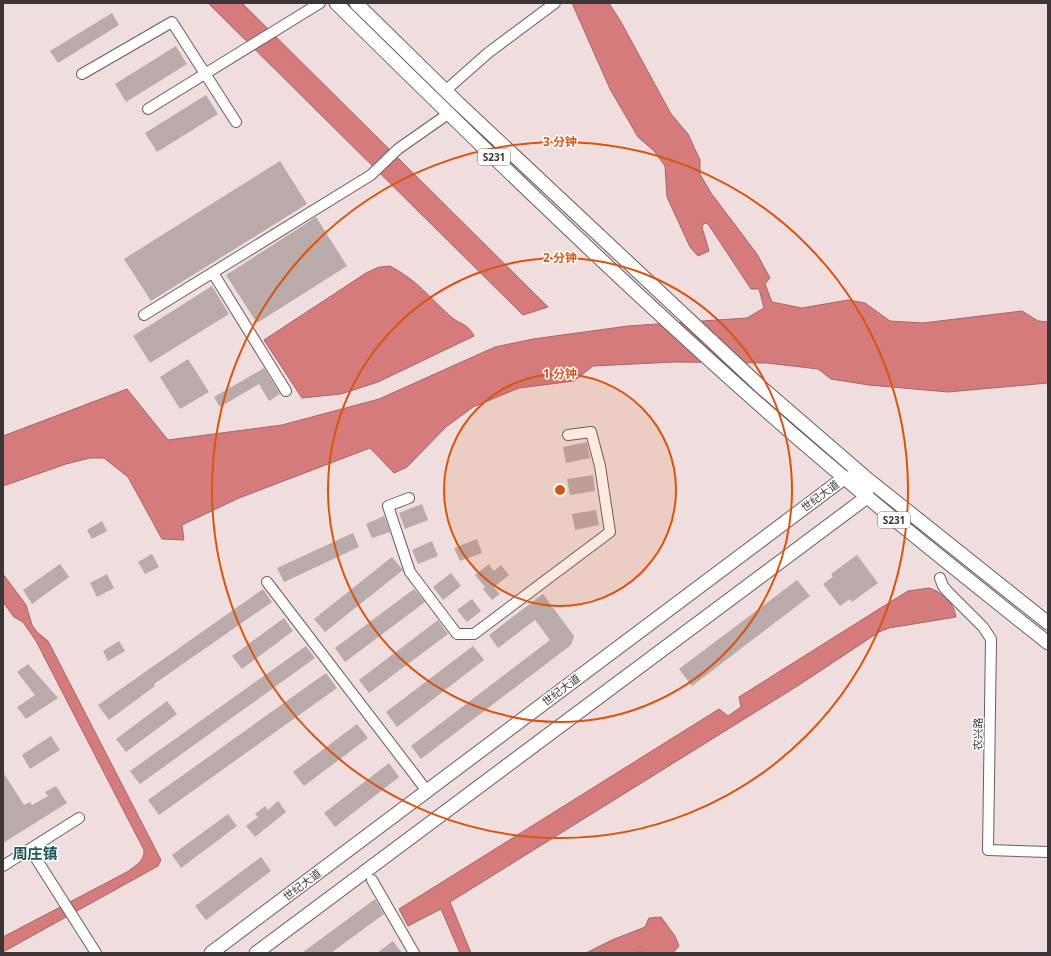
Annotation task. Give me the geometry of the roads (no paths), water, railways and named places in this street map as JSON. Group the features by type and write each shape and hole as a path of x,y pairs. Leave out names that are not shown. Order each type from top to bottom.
{"main road":[{"name":"S231","path":"336,3 448,114 744,392 867,497 1048,643"},
{"name":"S231","path":"356,3 445,90 762,388 865,477 1048,623"},
{"name":"世纪大道","path":"211,953 844,478 865,477"},
{"path":"256,953 867,497 865,477"}],"street":[{"path":"148,108 320,3"},
{"path":"445,90 488,53 555,3"},
{"path":"82,74 172,22 236,122"},
{"path":"144,315 371,175 398,149 448,114"},
{"path":"213,273 286,391"},
{"path":"409,498 388,506 410,572 457,634 474,634 610,532 600,466 591,432 568,435"},
{"name":"农兴路","path":"940,578 943,586 948,592 983,627 991,639 988,850 1048,852"},
{"path":"267,582 427,791"},
{"path":"3,866 79,818"},
{"path":"30,849 96,953"},
{"path":"372,880 414,953"}],"district":[{"name":"周庄镇","path":"35,854"}]}
